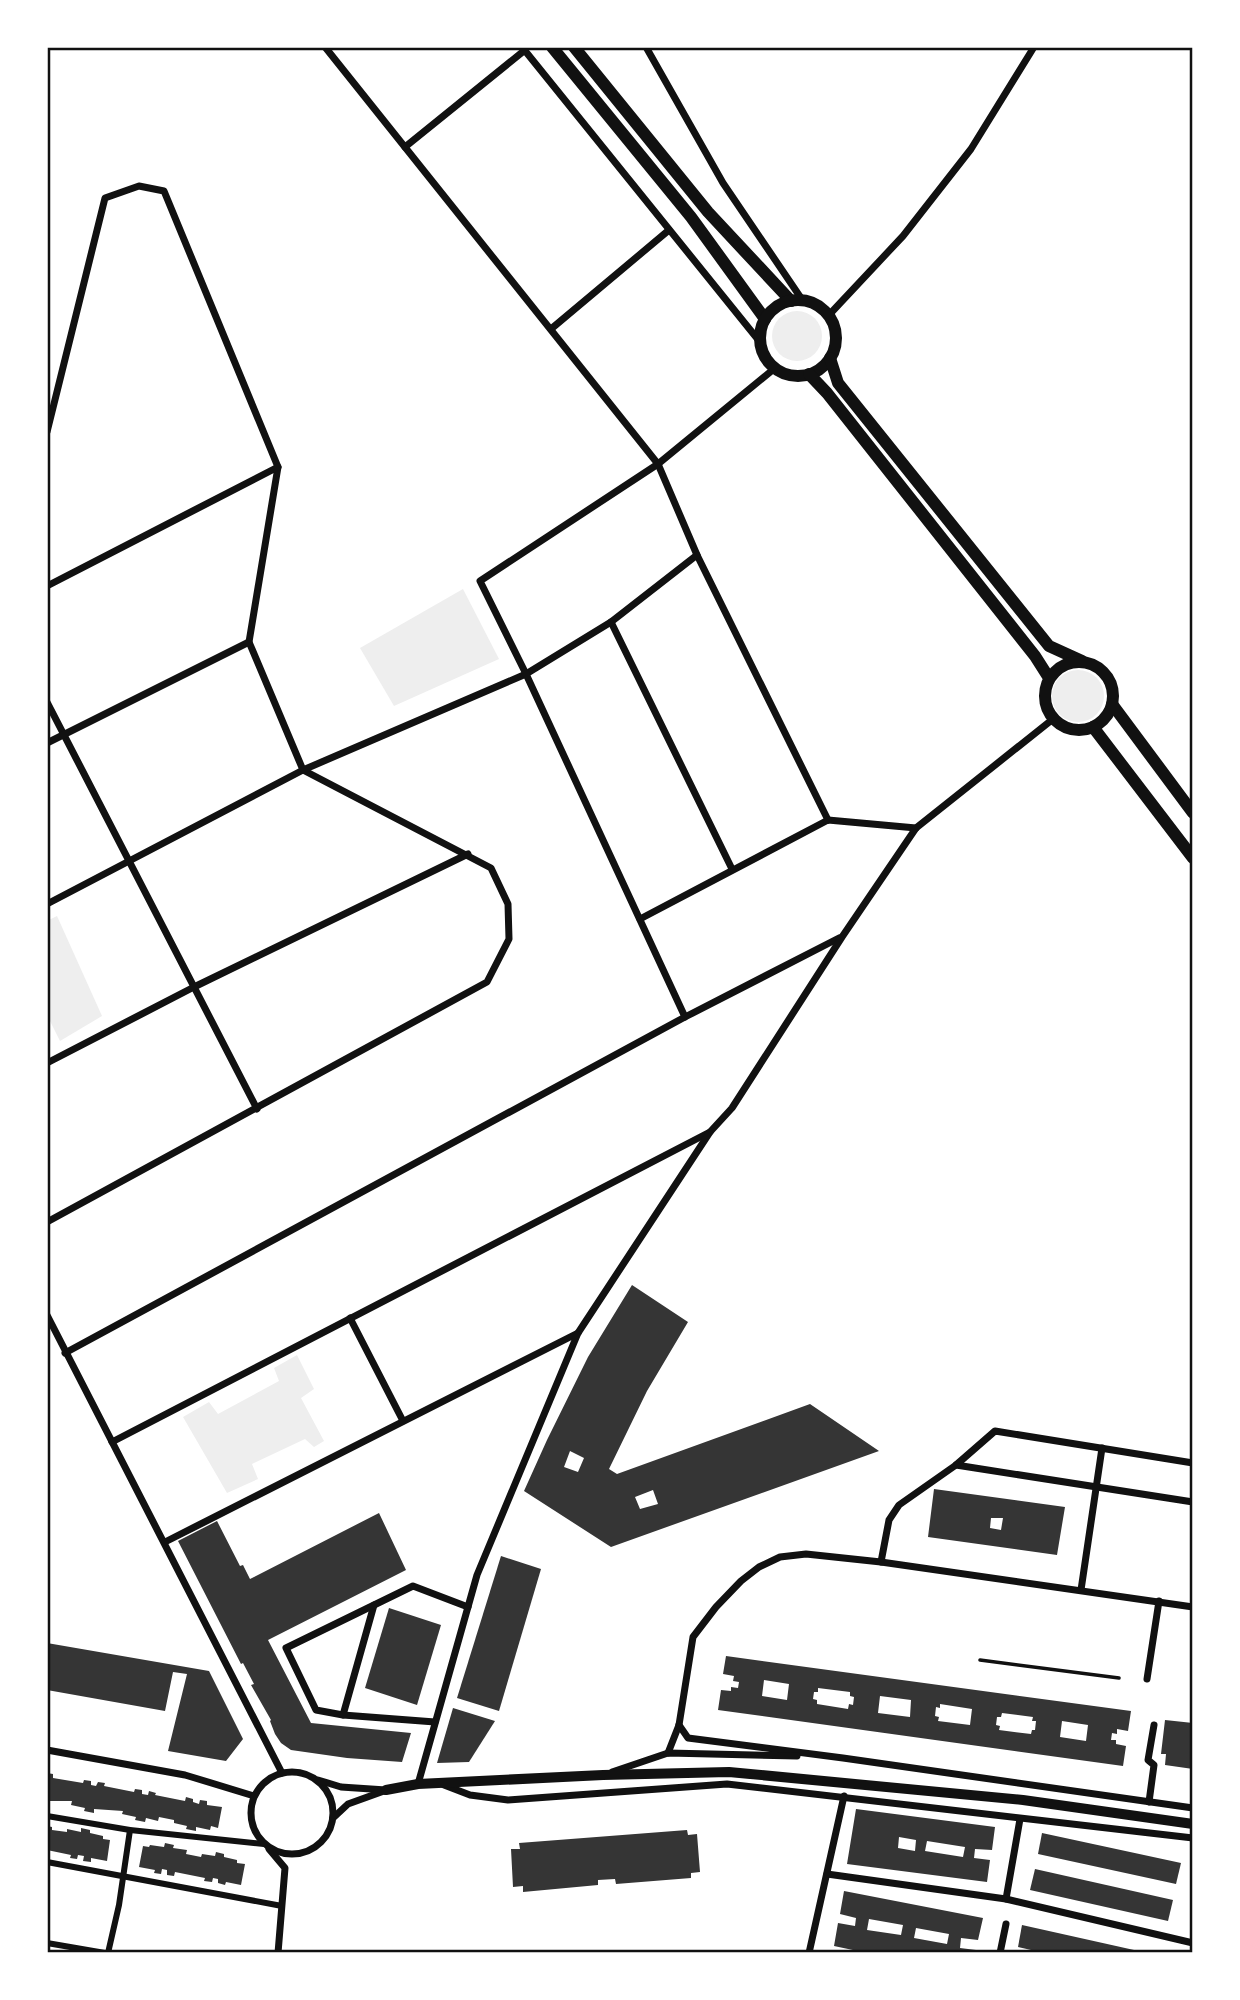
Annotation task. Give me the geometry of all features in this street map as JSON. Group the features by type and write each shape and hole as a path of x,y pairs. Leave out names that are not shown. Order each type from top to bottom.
{"main road":[{"path":"552,47 691,217 765,318"},
{"path":"574,47 708,212 797,301 821,309 828,316 835,336 830,358 838,383 1049,646 1082,662 1093,664 1103,671 1113,692 1108,714 1093,727 1072,730 1053,719 1044,699 1045,688 1049,678 1063,665 1082,662"},
{"path":"797,301 781,304 765,318 760,342 763,352 775,368 785,374 797,376 817,370 830,358"},
{"path":"809,374 1035,656 1049,678"},
{"path":"1112,704 1193,813"},
{"path":"1093,727 1193,858"}],"street":[{"path":"325,47 658,464 697,555 828,820"},
{"path":"646,47 723,183 797,301"},
{"path":"828,316 903,236 971,149 1034,47"},
{"path":"405,147 523,49 760,342"},
{"path":"47,432 105,198 139,186 164,191 278,467 249,642 303,771 491,868 508,904 509,939 487,982 47,1222"},
{"path":"551,329 669,230"},
{"path":"685,1017 480,581 658,464 775,368"},
{"path":"47,586 278,467"},
{"path":"47,904 303,771 526,674 611,622 697,555"},
{"path":"611,622 732,869"},
{"path":"47,743 249,642"},
{"path":"47,702 257,1109"},
{"path":"418,1784 477,1575 578,1333 710,1132 732,1108 916,828 1053,719"},
{"path":"640,919 828,820 916,828"},
{"path":"47,1063 194,987 468,854"},
{"path":"65,1353 685,1017 842,937"},
{"path":"112,1442 710,1132"},
{"path":"47,1315 282,1773"},
{"path":"350,1318 403,1421"},
{"path":"165,1542 578,1333"},
{"path":"881,1562 889,1520 899,1506 956,1465 995,1431 1193,1463"},
{"path":"1081,1590 1102,1448"},
{"path":"956,1465 1193,1502"},
{"path":"668,1753 679,1725 693,1637 716,1606 741,1581 759,1567 780,1557 793,1554 881,1562 1193,1607"},
{"path":"435,1722 343,1715 316,1710 286,1648 413,1586 468,1607"},
{"path":"1147,1679 1159,1601"},
{"path":"343,1715 374,1605"},
{"path":"679,1725 688,1738 1193,1808"},
{"path":"1149,1802 1154,1765 1148,1760 1154,1725"},
{"path":"47,1750 184,1775 254,1797"},
{"path":"603,1775 668,1753 843,1758"},
{"path":"333,1818 348,1804 386,1790 418,1784 729,1772 1023,1800 1193,1824"},
{"path":"278,1953 285,1868 256,1834 251,1822 254,1797 261,1786 270,1777 282,1773 305,1774 341,1787 386,1790"},
{"path":"47,1815 130,1830 264,1844 275,1851 300,1854 322,1841 333,1818 330,1796 316,1779"},
{"path":"440,1784 470,1795 508,1800 727,1784 1193,1838"},
{"path":"809,1953 844,1796"},
{"path":"1006,1899 1020,1819"},
{"path":"47,1943 106,1953 125,1875 130,1830"},
{"path":"47,1862 282,1906"},
{"path":"827,1874 1006,1899 1193,1944 1191,1953"},
{"path":"1000,1953 1006,1924"}],"path":[{"path":"980,1660 1119,1678"}],"shaded area":[{"path":"797,311 815,318 822,336 815,354 797,361 779,354 772,336 779,318"},
{"path":"463,589 499,659 394,706 360,648"},
{"path":"1078,670 1088,672 1096,678 1102,686 1102,706 1096,714 1088,720 1078,722 1068,720 1060,714 1054,706 1052,696 1054,686 1060,678 1068,672"},
{"path":"57,916 102,1016 60,1041 47,1015 47,921"},
{"path":"297,1355 314,1389 301,1398 324,1441 314,1447 305,1439 252,1464 258,1479 227,1493 183,1417 209,1402 218,1414 279,1381 274,1368"}],"building":[{"path":"632,1285 688,1322 647,1391 609,1469 617,1474 810,1404 879,1451 611,1547 524,1491 588,1357","holes":["570,1451 584,1458 578,1472 564,1467","653,1490 658,1504 640,1509 635,1497"]},
{"path":"934,1489 1065,1507 1057,1555 928,1537","holes":["991,1518 1003,1518 1001,1530 990,1528"]},
{"path":"379,1513 406,1570 268,1640 311,1723 411,1733 402,1762 291,1750 281,1743 275,1734 271,1720 251,1685 254,1684 178,1541 217,1521 240,1566 243,1565 250,1579"},
{"path":"501,1556 541,1569 499,1711 457,1698"},
{"path":"389,1608 441,1625 417,1705 365,1688"},
{"path":"47,1643 209,1671 243,1739 226,1761 168,1751 187,1674 173,1672 165,1711 47,1690"},
{"path":"726,1656 1131,1711 1128,1731 1117,1729 1117,1734 1112,1733 1111,1740 1126,1746 1123,1766 718,1710 721,1690 731,1691 731,1687 738,1688 739,1682 733,1681 734,1676 723,1674","holes":["764,1680 789,1684 787,1700 762,1696","818,1688 850,1692 850,1696 854,1697 853,1705 849,1704 848,1709 817,1704 817,1700 813,1699 814,1692 818,1692","880,1696 911,1700 910,1717 878,1713","940,1704 972,1709 970,1725 938,1721 939,1717 935,1716 936,1707 940,1708","1002,1713 1033,1717 1032,1721 1036,1721 1035,1730 1032,1730 1031,1734 999,1730 1000,1726 996,1725 997,1717 1001,1717","1062,1721 1088,1725 1086,1741 1060,1737"]},
{"path":"453,1708 495,1721 469,1762 437,1763"},
{"path":"1165,1720 1193,1723 1193,1769 1165,1765 1166,1754 1161,1754"},
{"path":"47,1773 53,1774 53,1778 83,1783 84,1780 91,1781 91,1785 96,1786 98,1782 105,1783 104,1786 134,1792 135,1789 142,1790 142,1794 148,1795 149,1791 156,1793 155,1795 185,1801 186,1797 199,1804 200,1800 207,1801 207,1805 222,1807 218,1828 211,1826 210,1830 196,1827 196,1831 174,1823 174,1820 159,1817 158,1821 146,1818 145,1822 122,1814 123,1811 94,1809 94,1813 71,1805 72,1801 47,1801"},
{"path":"856,1809 995,1827 992,1850 975,1849 974,1858 990,1860 987,1882 847,1864","holes":["899,1837 916,1840 915,1851 898,1848","927,1841 965,1847 963,1857 925,1851"]},
{"path":"47,1826 52,1827 52,1830 67,1832 67,1829 81,1832 81,1828 90,1830 90,1833 110,1840 107,1861 91,1858 91,1862 83,1861 84,1856 70,1858 71,1855 47,1850"},
{"path":"687,1830 688,1835 697,1834 700,1872 691,1873 691,1878 616,1884 615,1879 598,1880 598,1885 523,1892 523,1886 513,1887 511,1849 520,1849 519,1843"},
{"path":"1042,1833 1181,1863 1176,1884 1038,1854"},
{"path":"165,1843 174,1845 173,1848 187,1850 186,1854 201,1857 202,1854 215,1856 216,1852 237,1860 237,1863 245,1864 241,1885 226,1882 225,1885 213,1878 212,1882 204,1881 205,1878 175,1872 174,1876 167,1875 167,1870 162,1869 161,1874 154,1873 155,1870 139,1867 143,1846 164,1847"},
{"path":"1035,1869 1173,1900 1168,1921 1030,1890"},
{"path":"844,1891 983,1918 978,1940 961,1938 960,1948 976,1950 976,1953 867,1953 834,1946 838,1923 855,1926 856,1918 840,1914","holes":["869,1919 903,1925 901,1935 867,1930","916,1928 949,1934 947,1944 914,1938"]},
{"path":"1022,1925 1143,1953 1044,1953 1018,1947"}]}
